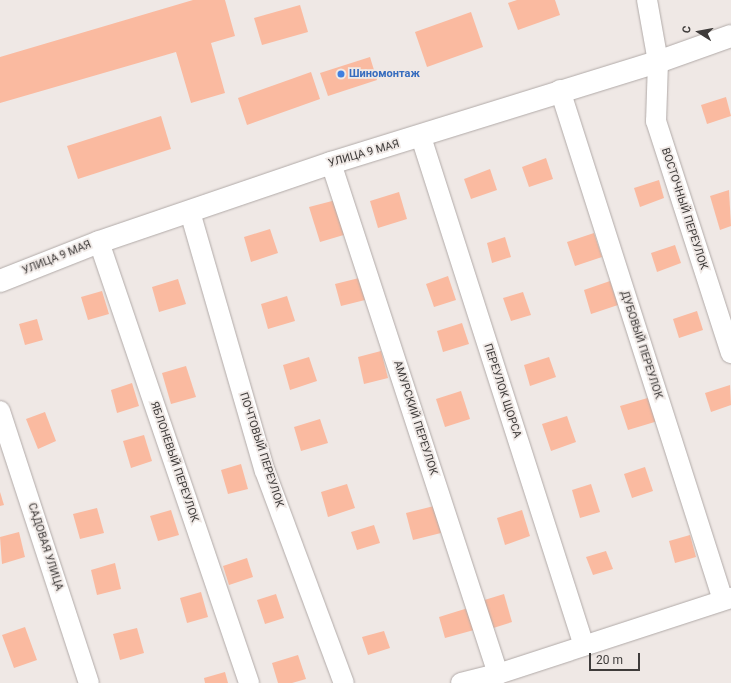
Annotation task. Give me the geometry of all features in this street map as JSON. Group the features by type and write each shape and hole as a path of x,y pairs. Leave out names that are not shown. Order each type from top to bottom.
{"main road":[{"name":"УЛИЦА 9 МАЯ","path":"0,281 99,242 331,163 421,137 560,90 658,62 731,36"}],"street":[{"name":"ВОСТОЧНЫЙ ПЕРЕУЛОК","path":"647,0 658,62 656,121 731,353"},
{"name":"ДУБОВЫЙ ПЕРЕУЛОК","path":"560,90 727,599"},
{"name":"ПЕРЕУЛОК ЩОРСА","path":"421,137 584,646"},
{"name":"АМУРСКИЙ ПЕРЕУЛОК","path":"331,163 498,674"},
{"name":"ПОЧТОВЫЙ ПЕРЕУЛОК","path":"190,212 265,471 344,683"},
{"name":"ЯБЛОНЕВЫЙ ПЕРЕУЛОК","path":"99,242 249,683"},
{"name":"САДОВАЯ УЛИЦА","path":"0,411 90,683"},
{"path":"462,683 498,674 727,599"}],"building":[{"path":"193,0 225,0 235,36 211,43 225,93 191,103 176,52 0,103 0,57"},
{"path":"517,0 555,0 560,15 518,30 508,3"},
{"path":"300,5 308,32 262,45 254,18"},
{"path":"471,12 483,47 427,67 415,32"},
{"path":"370,57 377,80 328,96 320,73"},
{"path":"311,72 320,99 247,125 238,98"},
{"path":"726,97 731,116 707,124 701,105"},
{"path":"161,116 171,149 78,179 67,146"},
{"path":"546,158 553,179 529,187 522,167"},
{"path":"490,169 497,190 471,199 464,179"},
{"path":"659,180 664,198 640,207 634,188"},
{"path":"729,190 731,226 720,230 710,196"},
{"path":"399,192 407,219 378,228 370,201"},
{"path":"336,200 347,234 320,242 309,207"},
{"path":"270,229 278,253 251,262 244,237"},
{"path":"594,233 602,257 575,266 567,242"},
{"path":"505,237 511,257 492,263 487,243"},
{"path":"675,245 681,263 657,272 651,253"},
{"path":"448,276 456,300 434,307 426,284"},
{"path":"359,278 365,300 341,306 335,284"},
{"path":"178,279 186,304 159,312 152,287"},
{"path":"610,281 618,305 591,314 584,290"},
{"path":"102,291 109,314 88,320 81,297"},
{"path":"523,292 531,315 511,321 503,298"},
{"path":"287,296 295,321 268,329 261,304"},
{"path":"697,311 703,330 679,338 673,319"},
{"path":"37,319 43,340 25,345 19,324"},
{"path":"462,323 469,344 443,352 437,331"},
{"path":"381,351 388,378 364,384 358,357"},
{"path":"309,357 317,381 290,390 283,365"},
{"path":"549,357 556,377 530,386 524,365"},
{"path":"186,366 196,397 171,404 162,373"},
{"path":"132,383 139,406 117,413 111,390"},
{"path":"730,385 731,405 711,412 705,393"},
{"path":"461,391 470,419 445,427 436,399"},
{"path":"651,397 658,421 628,430 620,406"},
{"path":"45,412 56,441 38,449 26,419"},
{"path":"567,416 576,442 551,451 542,424"},
{"path":"320,419 328,443 301,451 294,427"},
{"path":"144,435 152,461 131,468 123,441"},
{"path":"241,464 248,489 228,494 221,470"},
{"path":"645,467 653,491 632,498 624,474"},
{"path":"347,484 355,508 328,517 321,492"},
{"path":"591,484 600,512 580,518 572,490"},
{"path":"0,492 4,505 0,506"},
{"path":"434,506 441,533 413,540 406,513"},
{"path":"97,508 104,533 80,539 73,514"},
{"path":"171,510 179,535 158,541 150,516"},
{"path":"522,510 530,536 505,545 497,518"},
{"path":"374,525 380,543 357,550 351,532"},
{"path":"19,532 25,557 2,564 0,537"},
{"path":"690,535 696,557 675,563 669,541"},
{"path":"606,551 613,569 593,575 586,557"},
{"path":"247,558 253,577 229,585 223,566"},
{"path":"115,563 121,589 97,595 91,570"},
{"path":"201,592 208,617 187,623 180,598"},
{"path":"276,594 284,618 265,624 257,600"},
{"path":"504,594 512,622 487,630 478,602"},
{"path":"468,608 474,630 445,638 439,617"},
{"path":"25,627 37,660 14,668 2,635"},
{"path":"137,628 144,653 120,660 113,634"},
{"path":"384,631 390,648 368,655 362,637"},
{"path":"298,655 306,679 292,683 278,683 272,663"},
{"path":"225,672 228,683 205,683 204,678"}],"place":[{"name":"Шиномонтаж","path":"341,74"}]}
